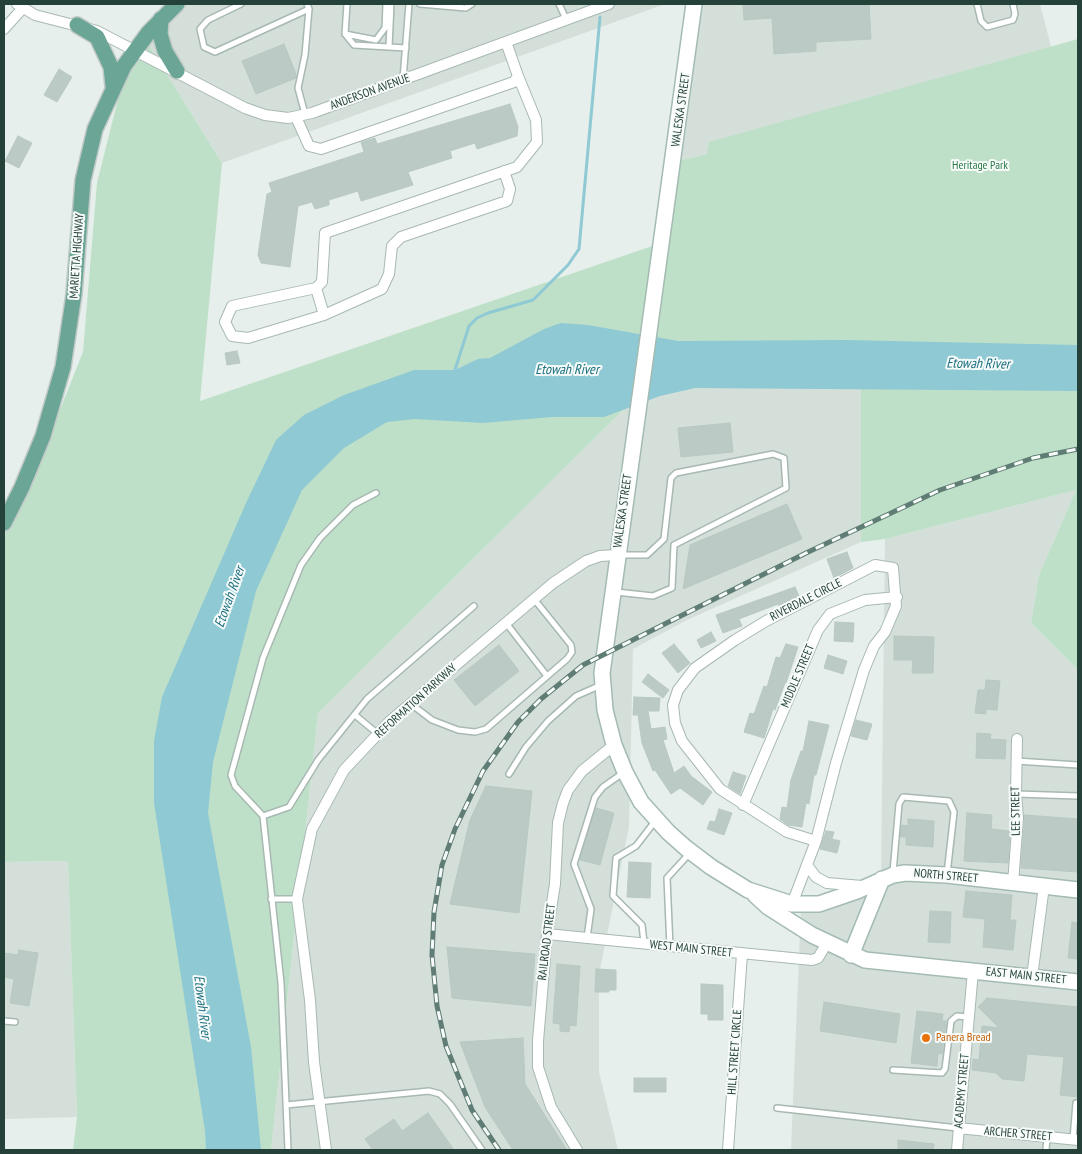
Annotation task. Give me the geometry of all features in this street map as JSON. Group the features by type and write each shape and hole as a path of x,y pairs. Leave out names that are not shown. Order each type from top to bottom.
{"main road":[{"name":"MARIETTA HIGHWAY","path":"4,524 43,436 63,367 74,294 83,180 95,129 113,86 135,50 161,19 177,4"},
{"name":"WALESKA STREET","path":"694,4 625,493 603,656 602,685 614,745 624,772 641,802 656,820 691,851 748,890 792,904 819,904"},
{"path":"161,19 160,34 164,51 177,71"},
{"path":"77,25 97,37 111,67 113,86"},
{"name":"NORTH STREET","path":"819,904 882,880 922,872 1078,890"},
{"path":"852,955 882,880"},
{"path":"748,890 768,907 827,943 865,960 973,972"},
{"name":"EAST MAIN STREET","path":"973,972 1078,982"}],"street":[{"name":"ANDERSON AVENUE","path":"20,6 35,15 97,31 245,108 265,116 288,118 301,116 506,42 566,20 593,7 609,4"},
{"path":"4,29 20,6"},
{"path":"504,172 510,189 507,200 401,237 392,246 389,274 382,288 324,315 248,338 232,336 225,322 232,306 316,288 322,282 325,233 517,167 537,142 536,120 506,42"},
{"path":"301,116 309,146 321,149 514,82 518,76"},
{"path":"316,288 324,315"},
{"name":"REFORMATION PARKWAY","path":"326,1150 319,1104 310,1000 296,899 312,829 344,770 410,704 534,599 586,561 600,556 617,554"},
{"name":"RIVERDALE CIRCLE","path":"875,565 893,568 897,597 896,606 885,632 874,646 864,670 836,763 816,841 787,832 720,789 682,741 675,723 673,705 678,690 695,668 766,621 875,565"},
{"name":"MIDDLE STREET","path":"743,805 818,630 830,614 865,600 897,597"},
{"name":"LEE STREET","path":"1013,883 1018,818 1015,761 1017,739"},
{"name":"RAILROAD STREET","path":"577,1150 551,1107 538,1067 538,1041 547,934 555,884 558,823 568,790 582,771 614,745"},
{"path":"792,904 816,841"},
{"path":"807,865 816,876 827,883 882,880"},
{"path":"1032,977 1044,886"},
{"name":"WEST MAIN STREET","path":"547,934 812,960 818,958 827,943"},
{"name":"HILL STREET CIRCLE","path":"728,1150 742,954"},
{"name":"ACADEMY STREET","path":"956,1150 973,972"},
{"name":"ARCHER STREET","path":"958,1128 1076,1139"}],"lane":[{"path":"241,4 208,20 200,30 204,47 215,52 308,7 305,55 298,88 301,116"},
{"path":"347,4 345,34 354,45 406,48"},
{"path":"345,34 376,40 385,28 386,4"},
{"path":"389,47 391,4"},
{"path":"404,79 409,4"},
{"path":"420,4 471,6"},
{"path":"559,4 566,20"},
{"path":"977,4 980,21 987,27 1013,20 1015,14 1013,4"},
{"path":"617,554 647,555 664,539 671,478 676,473 773,454 784,458 786,488 674,545"},
{"path":"288,1150 281,983 263,816 235,786 231,774 263,658 301,565 320,538 353,505 376,494"},
{"path":"664,539 674,545"},
{"path":"612,592 653,596 672,588 674,545"},
{"path":"410,704 432,720 458,730 475,732 486,729 567,659 572,652 571,645 534,599"},
{"path":"263,816 289,807 318,760 367,699 474,606"},
{"path":"506,623 547,676"},
{"path":"509,774 526,747 548,721 576,696 602,685"},
{"path":"355,715 378,734"},
{"path":"1015,761 1078,765"},
{"path":"587,938 591,910 574,864 596,797 603,787 624,772"},
{"path":"1016,794 1078,796"},
{"path":"882,880 899,804 903,797 948,801 954,812 947,875"},
{"path":"644,944 642,925 613,896 616,858 636,846 656,820"},
{"path":"670,947 667,878 691,851"},
{"path":"271,899 296,899"},
{"path":"893,1070 942,1074 946,1069 950,1021 957,1016 968,1017"},
{"path":"4,1021 16,1022"},
{"path":"286,1106 319,1104 416,1091 440,1094 450,1104 482,1150"},
{"path":"1076,1103 1076,1139"},
{"path":"777,1108 958,1128"},
{"path":"1046,1150 1048,1136"}],"shaded area":[{"path":"185,4 665,4 222,163 140,31"},
{"path":"697,4 1040,4 1057,70 677,161"},
{"path":"861,367 861,542 687,620 633,649 629,827 599,974 599,1072 618,1150 271,1150 318,713 640,393"},
{"path":"1076,490 1039,575 1031,623 1078,670 1078,1150 791,1150 801,908 881,877 885,539"},
{"path":"68,861 77,1117 4,1119 4,862"}],"green space":[{"name":"Heritage Park","path":"140,31 222,163 200,401 664,242 677,161 707,154 709,142 1078,39 1078,670 1031,623 1039,575 1076,490 885,539 861,542 861,367 640,393 318,713 271,1150 73,1150 77,1117 68,861 4,862 4,522 39,462 83,352 97,183 119,95"}],"water":[{"name":"Etowah River","path":"561,323 588,325 678,341 846,340 1078,345 1078,391 695,388 660,396 604,417 552,417 483,423 415,419 387,422 344,448 302,490 256,591 213,762 208,813 251,1047 261,1150 206,1150 205,1131 154,803 154,741 162,697 246,503 276,440 304,415 344,395 414,370 455,370 478,359 490,358 544,329"}],"building":[{"path":"743,4 869,4 871,39 816,42 816,51 774,54 772,18 744,20"},
{"path":"284,44 296,78 256,94 242,61"},
{"path":"59,69 72,77 57,102 44,95"},
{"path":"510,104 518,127 517,136 477,149 475,143 450,151 452,158 408,172 413,185 361,201 358,191 329,200 329,205 315,209 312,202 298,206 290,267 261,263 258,255 267,194 272,192 269,183 364,152 361,142 375,138 377,144"},
{"path":"18,136 32,143 19,168 5,161"},
{"path":"237,351 240,363 227,365 225,353"},
{"path":"730,423 733,452 681,457 678,428"},
{"path":"787,504 802,539 683,589 690,545"},
{"path":"847,552 853,568 834,578 827,559"},
{"path":"795,587 799,596 779,606 778,604 739,619 742,626 723,633 716,615"},
{"path":"835,622 854,623 853,642 834,641"},
{"path":"711,632 716,641 701,648 697,640"},
{"path":"894,636 934,637 933,673 912,673 913,660 894,660"},
{"path":"674,644 690,663 678,673 662,653"},
{"path":"786,644 798,647 786,683 775,710 773,709 764,738 744,732 750,713 754,714 764,686 767,687 776,657 780,658"},
{"path":"499,645 519,671 475,706 454,680"},
{"path":"828,655 847,661 843,674 824,668"},
{"path":"648,674 669,690 663,698 642,682"},
{"path":"986,680 1000,681 997,710 986,709 986,714 975,713 978,690 985,690"},
{"path":"634,697 660,698 659,711 648,711 651,729 665,727 667,739 663,740 674,773 684,766 691,776 712,792 703,805 680,788 671,794 655,770 653,771 642,743 638,715 633,715"},
{"path":"856,720 872,724 867,740 851,736"},
{"path":"809,721 829,725 816,775 814,775 809,804 806,803 802,827 788,825 780,819 782,807 787,808 791,780 801,751 803,751"},
{"path":"977,733 991,734 990,739 1006,740 1005,759 976,758"},
{"path":"733,772 746,776 740,794 728,786"},
{"path":"486,786 532,791 519,913 450,904 470,820"},
{"path":"596,808 614,813 600,865 580,860"},
{"path":"719,809 732,813 724,835 707,829 710,821 715,822"},
{"path":"967,813 992,815 991,829 1010,831 1008,863 964,861"},
{"path":"1025,815 1078,819 1078,872 1021,868"},
{"path":"908,819 934,821 933,847 906,845 906,837 900,837 902,825 908,826"},
{"path":"826,831 834,832 832,839 840,841 837,853 820,849"},
{"path":"629,862 651,863 650,898 627,897"},
{"path":"966,891 1012,895 1010,920 1016,920 1013,950 983,947 985,919 963,917"},
{"path":"930,911 951,912 950,943 928,942"},
{"path":"1072,922 1078,923 1078,959 1068,958"},
{"path":"447,947 535,954 531,1006 452,998"},
{"path":"19,950 38,953 29,1006 10,1003 14,979 4,977 4,953 18,955"},
{"path":"557,964 580,966 576,1026 570,1025 569,1032 560,1031 560,1024 553,1023"},
{"path":"596,969 616,970 616,990 595,992"},
{"path":"701,984 723,985 723,1020 708,1020 708,1014 701,1014"},
{"path":"987,998 1078,1007 1078,1097 1060,1095 1064,1057 1027,1054 1024,1081 1002,1079 996,1073 972,1070 973,1059 979,1060 982,1026 999,1028 978,1007"},
{"path":"824,1002 900,1014 896,1043 820,1031"},
{"path":"917,1011 943,1014 942,1021 946,1021 942,1054 938,1053 937,1066 911,1063"},
{"path":"523,1038 525,1084 567,1150 513,1150 485,1107 460,1042"},
{"path":"634,1078 666,1078 666,1092 634,1092"},
{"path":"428,1113 454,1150 373,1150 365,1139 394,1119 402,1131"},
{"path":"898,1140 934,1144 933,1150 898,1150"}],"waterway":[{"path":"454,373 469,326 477,318 533,300 568,265 579,249 600,17"}],"railway":[{"path":"499,1150 472,1110 446,1046 437,1006 432,955 434,912 442,865 455,829 483,771 518,722 541,699 583,665 806,553 940,490 1033,458 1078,449"}],"place":[{"name":"Panera Bread","path":"926,1038"}]}
